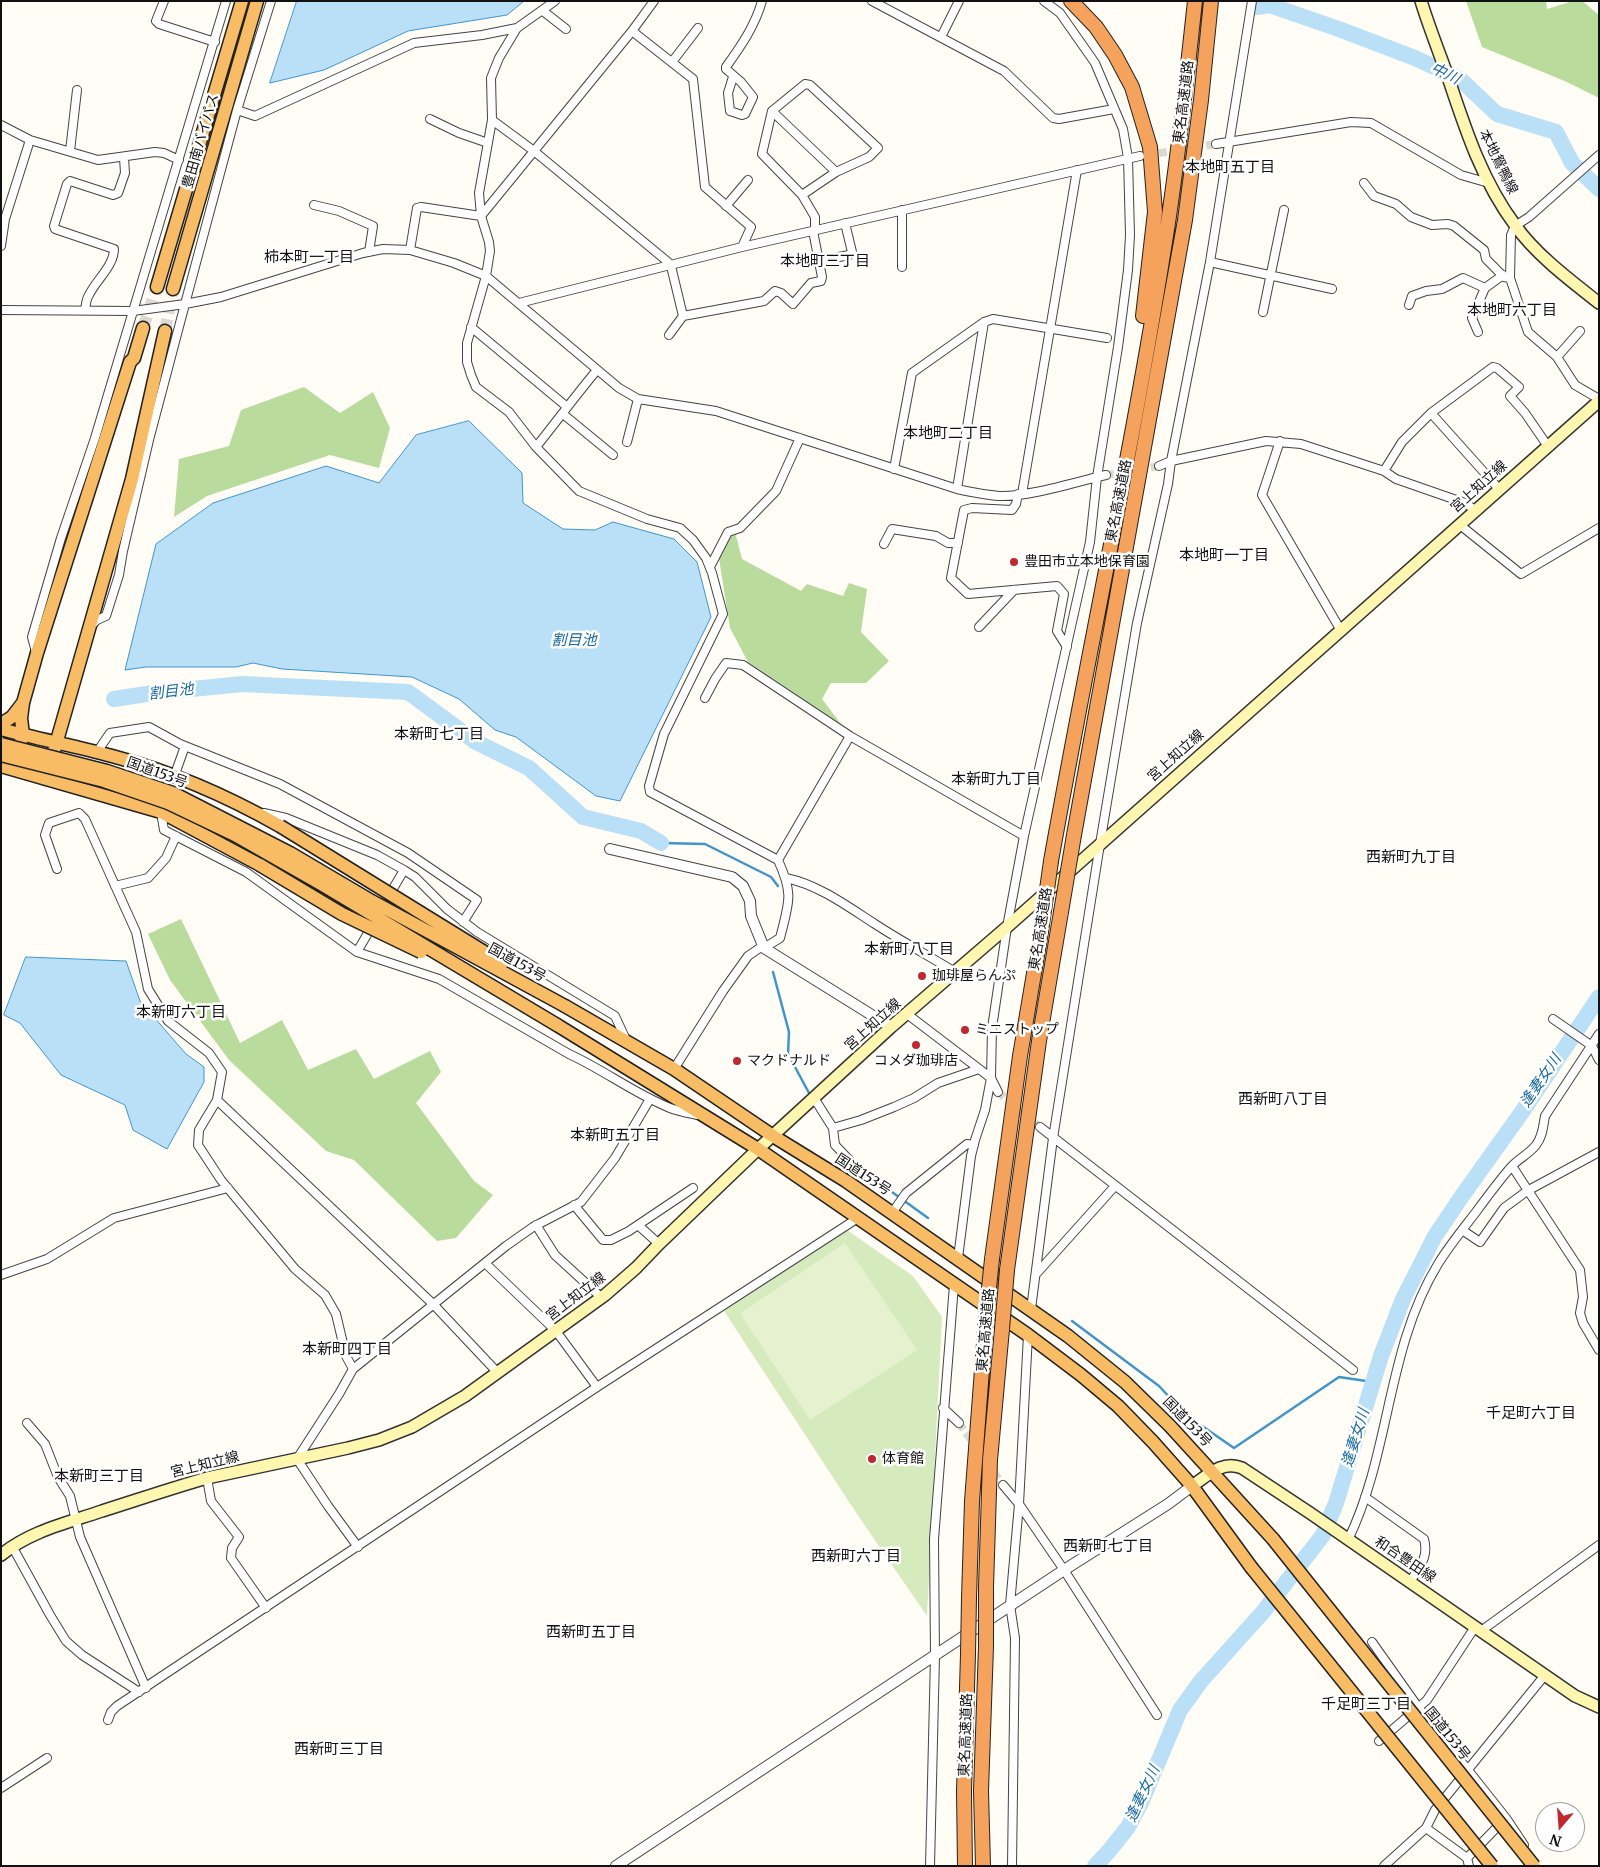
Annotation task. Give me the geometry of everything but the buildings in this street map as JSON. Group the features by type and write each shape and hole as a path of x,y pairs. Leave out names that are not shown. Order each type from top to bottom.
{"highway":[{"name":"豊田南バイパス","path":"157,287 242,1"},
{"name":"豊田南バイパス","path":"174,290 257,1"},
{"path":"1072,1 1096,27 1115,55 1132,87 1150,147 1154,212 1146,298 1109,552"},
{"name":"東名高速道路","path":"965,1866 964,1791 972,1501 992,1259 1020,1056 1051,861 1142,379 1168,223 1195,1"},
{"name":"東名高速道路","path":"983,1866 981,1791 990,1460 1007,1270 1037,1050 1185,220 1212,1"},
{"path":"1201,100 1214,65 1221,1"},
{"path":"143,328 78,521 37,653 23,703 21,718 23,735 7,768 161,812 260,865 342,914 432,958 530,1016 557,1025"},
{"path":"46,779 132,479 163,336"},
{"path":"1,724 12,717 23,703"},
{"path":"1,729 97,752 158,770 253,810 554,994 565,1006"},
{"name":"国道153号","path":"1,744 108,771 173,792 290,853 368,899 565,1006 674,1069 773,1136 846,1181 1068,1336 1125,1382 1170,1426 1273,1539 1534,1866"},
{"name":"国道153号","path":"1,755 104,782 168,803 235,835 321,884 557,1025 758,1149 1028,1336 1081,1375 1118,1406 1192,1486 1251,1567 1492,1866"}],"main road":[{"name":"本地鴛鴨線","path":"1421,1 1471,146 1489,183 1515,226 1570,280 1599,303"},
{"name":"宮上知立線","path":"1,1555 28,1537 207,1478 379,1440 412,1427 465,1396 602,1298 636,1268 758,1149 891,1027 1007,927 1599,400"},
{"name":"和合豊田線","path":"1192,1486 1224,1465 1234,1465 1310,1512 1575,1696 1599,1707"}],"street":[{"path":"164,1 156,21 159,24 215,42"},
{"path":"37,653 32,637 95,438 226,1"},
{"path":"90,627 96,620 106,616 120,575 123,551 149,440 237,110 271,1"},
{"path":"481,216 632,31 654,1"},
{"path":"733,77 728,93 730,111 742,115 745,114 753,97 726,67 758,17 762,1"},
{"path":"872,1 1004,71 1053,118 1059,119 1114,109"},
{"path":"941,37 959,1"},
{"path":"958,1258 974,1145 985,1110 991,1078 992,1028 1007,927 1024,836 1090,542 1097,477 1118,347 1128,270 1130,220 1128,158 1122,129 1095,63 1060,13 1044,1"},
{"path":"1031,1309 1054,1138 1137,623 1168,484 1171,460 1210,262 1252,1"},
{"path":"566,29 548,5 517,28 499,58 491,78 492,120 479,193 481,216 490,251 486,276 467,343 467,362 476,387 509,412 536,446 579,491 647,519 680,528 693,540 706,558 722,604 723,614 664,734 649,786 650,792 778,860 789,889 788,904 780,938 748,956 723,991 674,1069"},
{"path":"237,110 255,116 414,43 482,35 517,28"},
{"path":"672,62 698,28"},
{"path":"632,31 693,79 705,187 751,227 742,247"},
{"path":"669,335 683,316 764,301 775,291 781,293 793,304 812,283 820,281 822,277 814,231 814,218 802,194 762,154 772,111 805,84 810,85 878,148 869,157 836,172 802,194"},
{"path":"70,151 77,90"},
{"path":"772,111 836,172"},
{"path":"430,119 459,133 488,142"},
{"path":"492,120 534,151 671,266 683,316"},
{"path":"1216,144 1351,122 1371,123 1461,175 1489,183"},
{"path":"1,125 30,140 98,160 124,158 155,152 164,153 179,160"},
{"path":"1,246 5,219 30,140"},
{"path":"1599,154 1529,217 1515,226 1511,235 1507,277 1528,332 1557,357 1575,384 1599,400"},
{"path":"519,303 742,247 1140,156"},
{"path":"85,310 88,295 108,267 114,254 114,249 55,230 54,226 67,184 70,181 113,195 118,194 125,173 124,158"},
{"path":"1067,646 1058,631 1064,594 1057,586 968,594 951,578 964,510 972,508 1012,510 1020,494 1077,170"},
{"path":"726,206 748,180"},
{"path":"1364,183 1374,196 1396,204 1411,217 1432,225 1448,224 1454,226 1484,250 1486,259 1507,277"},
{"path":"314,205 339,211 373,226 370,252"},
{"path":"410,250 417,208 481,216"},
{"path":"902,210 902,267"},
{"path":"1262,312 1284,210"},
{"path":"819,261 849,255 852,252 845,223"},
{"path":"1,310 133,311 185,304 222,298 370,252 383,249 410,250 454,262 486,276 619,388 638,399 716,411 957,489 979,494 1001,496 1020,494 1106,475"},
{"path":"1210,262 1332,289"},
{"path":"1478,332 1472,318 1485,288 1507,277"},
{"path":"1408,306 1412,296 1426,291 1442,290 1463,278 1485,288"},
{"path":"894,469 912,373 984,322 993,319 1107,338"},
{"path":"957,489 984,322"},
{"path":"472,327 565,410 612,456"},
{"path":"1557,357 1580,331"},
{"path":"1384,471 1402,442 1431,412 1493,367 1497,368 1519,387 1510,396 1526,412 1547,445"},
{"path":"536,446 597,370"},
{"path":"627,442 638,399"},
{"path":"1431,412 1499,489"},
{"path":"710,567 728,532 740,528 776,491 800,438"},
{"path":"1280,441 1262,495 1340,629"},
{"path":"1159,466 1171,460 1258,443 1280,441 1322,450 1384,471 1396,479 1451,498 1475,510"},
{"path":"1460,525 1521,574 1599,528"},
{"path":"884,544 892,529 936,536 948,543 958,543"},
{"path":"979,627 1014,590"},
{"path":"705,698 726,664 743,665 850,736 1024,836"},
{"path":"97,752 110,733 149,727 185,746 280,784 408,853 477,900 463,922"},
{"path":"778,860 850,736"},
{"path":"174,777 185,746"},
{"path":"253,810 286,818 377,855 404,870 415,877 463,922 615,1016 628,1042"},
{"path":"161,812 164,830 246,872 357,952 439,979 569,1054 590,1063 650,1099 671,1108 706,1118"},
{"path":"57,869 45,835 49,823 80,813 85,819 136,932 148,989 168,1021 209,1052 222,1072 217,1100 199,1130 198,1145 208,1163 296,1269 325,1295 336,1314 346,1356 353,1369"},
{"path":"115,886 148,878 166,858 176,836"},
{"path":"610,849 732,877 743,886 750,901 751,916 764,946 891,1027"},
{"path":"357,952 404,870"},
{"path":"786,878 802,881 851,908 955,972"},
{"path":"907,1014 991,1078 998,1092"},
{"path":"1553,1019 1590,1045 1599,1060"},
{"path":"1346,1538 1358,1520 1365,1497 1382,1434 1400,1353 1410,1323 1438,1262 1512,1166 1537,1144 1543,1132 1545,1116 1599,1034"},
{"path":"833,1128 861,1120 894,1107 914,1098 938,1083 978,1069"},
{"path":"814,1098 833,1128 835,1145 850,1163 856,1166"},
{"path":"358,1547 296,1459 339,1394 353,1369 485,1262 536,1225 581,1202 603,1174 650,1099"},
{"path":"217,1100 433,1304 498,1373"},
{"path":"1040,1127 1353,1370"},
{"path":"892,1213 906,1193 967,1144 974,1145"},
{"path":"1462,1230 1480,1242 1504,1208 1527,1190 1599,1152"},
{"path":"1512,1166 1580,1270 1583,1297 1580,1313 1583,1323 1599,1350"},
{"path":"1037,1273 1115,1186"},
{"path":"1,1275 47,1259 114,1218 228,1188"},
{"path":"574,1205 603,1240 611,1240 638,1225 693,1188"},
{"path":"108,1720 111,1712 117,1706 597,1387 858,1218"},
{"path":"536,1225 555,1255 602,1298"},
{"path":"638,1225 659,1244"},
{"path":"485,1262 556,1331 597,1387"},
{"path":"930,1866 935,1656 934,1539 954,1285"},
{"path":"1012,1866 1015,1638 1010,1606 1019,1504 1028,1336"},
{"path":"943,1408 959,1423"},
{"path":"27,1424 45,1444 58,1477 70,1496 80,1537 142,1690"},
{"path":"207,1478 211,1501 239,1537 232,1548 231,1558 266,1608"},
{"path":"1004,1485 1064,1570 1157,1715"},
{"path":"616,1866 1064,1570 1168,1504 1192,1486"},
{"path":"1365,1497 1424,1539 1426,1547 1425,1557 1410,1582"},
{"path":"1378,1741 1427,1700 1478,1629 1599,1544"},
{"path":"12,1546 66,1641 82,1655 142,1690"},
{"path":"1372,1642 1418,1707 1469,1769 1541,1866"},
{"path":"1384,1866 1426,1828 1435,1810 1545,1675"},
{"path":"1,1788 48,1758"},
{"path":"1426,1828 1468,1862 1506,1818"}],"green space":[{"path":"1466,1 1546,1 1547,9 1573,1 1582,1 1599,15 1599,98 1567,82 1482,47"},
{"path":"304,387 340,413 373,392 390,428 379,468 330,455 207,496 174,517 179,459 229,446 241,410"},
{"path":"735,532 742,559 801,591 807,584 843,596 849,583 867,589 861,632 889,661 866,683 831,683 822,699 841,724 748,662 730,628 718,552"},
{"path":"181,919 240,1043 282,1020 308,1070 356,1049 374,1079 430,1051 441,1072 416,1103 474,1181 493,1195 456,1238 437,1241 354,1160 326,1151 229,1060 170,980 148,934"},
{"path":"847,1230 913,1276 942,1317 927,1616 857,1514 724,1311"},
{"path":"845,1243 917,1350 810,1420 740,1313"}],"water":[{"path":"297,1 524,1 507,15 408,31 324,70 270,83"},
{"name":"割目池","path":"469,421 522,473 523,503 563,529 595,530 613,522 674,539 697,562 711,617 620,801 596,796 516,737 495,730 459,699 412,677 282,669 253,663 236,667 146,667 125,670 156,544 213,503 326,466 379,483 416,435"},
{"path":"26,957 126,961 140,1001 186,1054 204,1067 204,1082 167,1149 133,1130 125,1105 61,1075 20,1023 4,1015"}],"waterway":[{"name":"中川","path":"1257,7 1269,5 1336,28 1415,58 1460,79 1497,114 1556,132 1572,163 1599,189"},
{"name":"割目池","path":"114,699 242,684 408,692 476,742 529,768 583,817 641,831 661,843"},
{"name":"割目池","path":"108,698 114,699"},
{"path":"661,843 705,844 771,877 778,886"},
{"path":"773,972 789,1032 788,1054 809,1093"},
{"name":"逢妻女川","path":"1095,1866 1128,1827 1141,1803 1180,1710 1201,1681 1263,1612 1323,1535 1336,1503 1381,1356 1403,1299 1435,1236 1522,1112 1599,997"},
{"path":"860,1169 928,1218"},
{"path":"1072,1321 1159,1386 1186,1415 1234,1448 1339,1377 1373,1382"}],"tunnel":[{"path":"1147,155 1216,144"},
{"path":"143,328 157,287"},
{"path":"165,331 173,289"},
{"path":"1139,470 1159,466"},
{"path":"1106,475 1127,472"},
{"path":"998,1092 1040,1127"},
{"path":"959,1423 1003,1485"}],"place":[{"name":"豊田市立本地保育園","path":"1014,562"},
{"name":"珈琲屋らんぷ","path":"922,976"},
{"name":"ミニストップ","path":"965,1030"},
{"name":"コメダ珈琲店","path":"916,1045"},
{"name":"マクドナルド","path":"737,1061"},
{"name":"体育館","path":"872,1459"}],"district":[{"name":"本地町五丁目","path":"1230,168"},
{"name":"柿本町一丁目","path":"309,258"},
{"name":"本地町三丁目","path":"825,262"},
{"name":"本地町六丁目","path":"1512,311"},
{"name":"本地町二丁目","path":"948,434"},
{"name":"本地町一丁目","path":"1224,556"},
{"name":"本新町七丁目","path":"439,735"},
{"name":"本新町九丁目","path":"996,780"},
{"name":"西新町九丁目","path":"1411,858"},
{"name":"本新町八丁目","path":"909,950"},
{"name":"本新町六丁目","path":"181,1013"},
{"name":"西新町八丁目","path":"1283,1100"},
{"name":"本新町五丁目","path":"615,1136"},
{"name":"本新町四丁目","path":"347,1350"},
{"name":"千足町六丁目","path":"1531,1414"},
{"name":"本新町三丁目","path":"99,1477"},
{"name":"西新町七丁目","path":"1108,1547"},
{"name":"西新町六丁目","path":"856,1557"},
{"name":"西新町五丁目","path":"591,1633"},
{"name":"千足町三丁目","path":"1366,1705"},
{"name":"西新町三丁目","path":"339,1750"}]}
